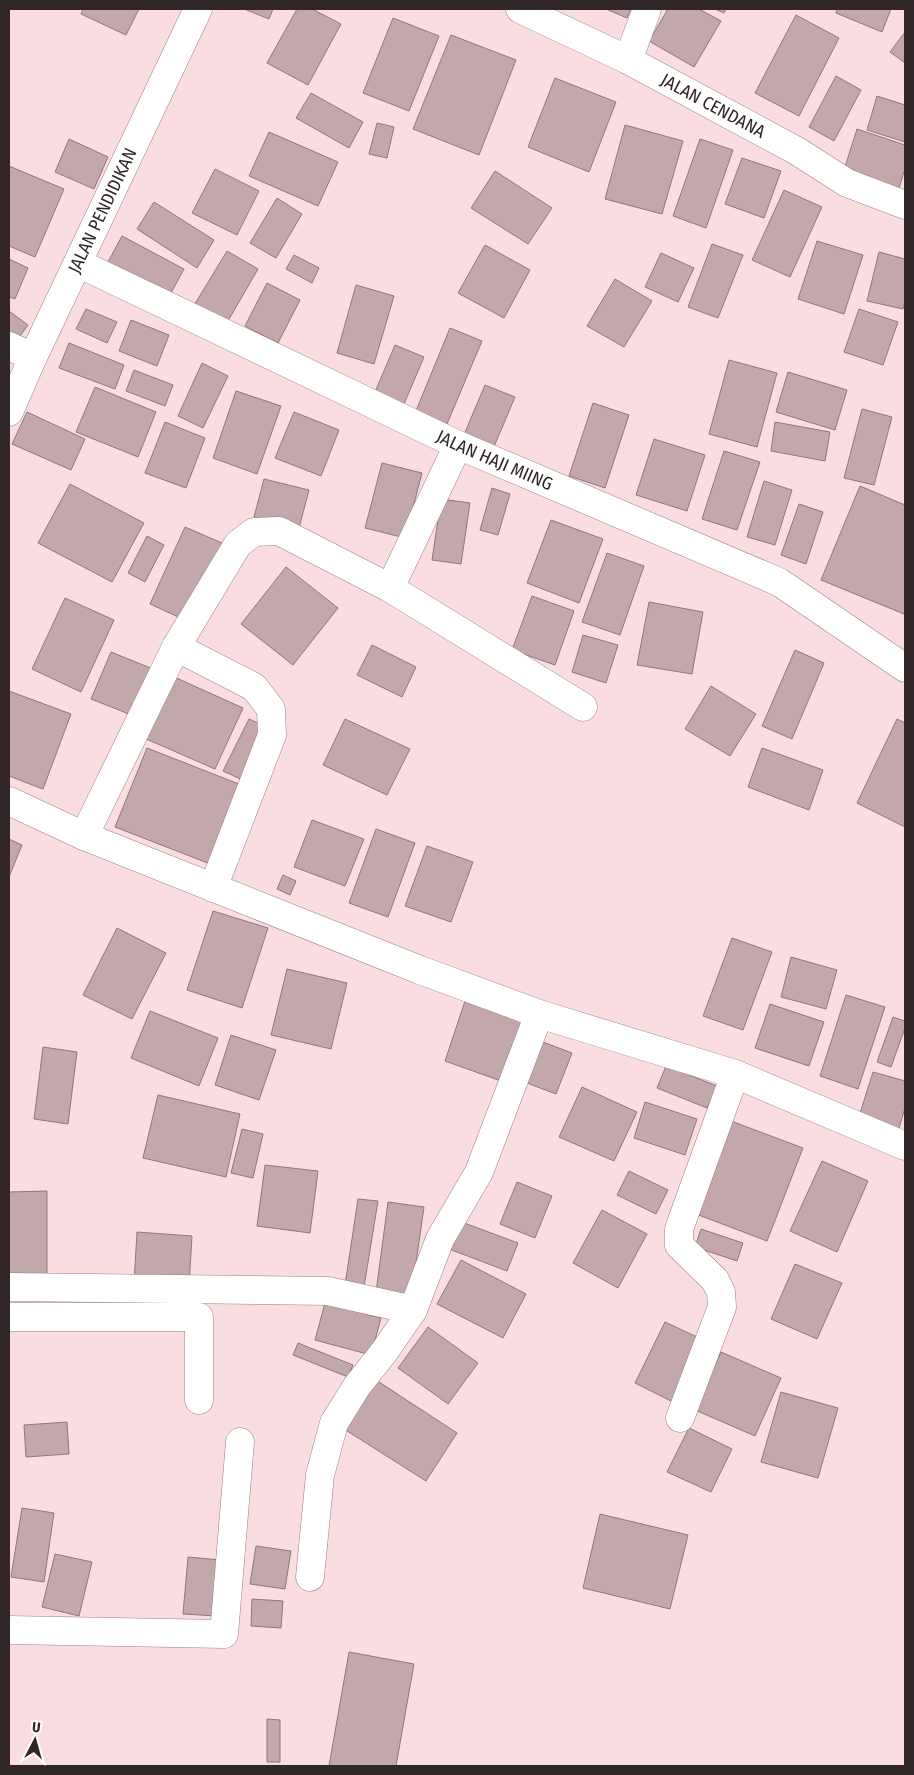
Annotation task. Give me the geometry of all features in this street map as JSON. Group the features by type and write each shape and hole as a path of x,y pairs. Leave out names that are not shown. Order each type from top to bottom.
{"street":[{"name":"JALAN PENDIDIKAN","path":"9,412 33,357 198,9"},
{"name":"JALAN CENDANA","path":"520,9 628,60 797,152 847,183 905,205"},
{"path":"628,60 647,9"},
{"name":"JALAN HAJI MIING","path":"78,263 458,445 779,582 905,668"},
{"path":"9,346 33,357"},
{"path":"390,588 458,445"},
{"path":"84,836 176,647 238,544 254,532 279,531 390,588 583,707"},
{"path":"176,647 254,688 271,709 272,736 213,888"},
{"path":"9,801 84,836 420,970 539,1014 735,1074 905,1146"},
{"path":"310,1577 320,1475 334,1423 357,1386 384,1352 413,1310 440,1239 479,1172 539,1014"},
{"path":"680,1418 722,1307 721,1292 715,1280 679,1245 679,1229 735,1074"},
{"path":"9,1287 328,1291 413,1310"},
{"path":"9,1317 199,1317 199,1400"},
{"path":"9,1630 224,1634 240,1442"}],"building":[{"path":"83,9 139,9 126,35 81,14"},
{"path":"244,9 273,9 269,19"},
{"path":"297,9 312,9 341,24 308,85 267,63"},
{"path":"606,9 631,9 627,18"},
{"path":"668,9 699,9 721,21 694,67 649,41"},
{"path":"715,9 726,9 724,13"},
{"path":"837,9 891,9 882,32 836,13"},
{"path":"796,15 839,38 799,116 755,93"},
{"path":"393,18 439,36 409,111 363,93"},
{"path":"905,32 905,63 890,52"},
{"path":"451,35 516,60 479,155 413,129"},
{"path":"836,76 861,90 834,141 809,127"},
{"path":"555,78 616,102 589,172 528,147"},
{"path":"311,93 363,122 349,148 296,118"},
{"path":"877,96 905,105 905,142 867,130"},
{"path":"377,123 394,127 387,158 369,154"},
{"path":"625,125 683,141 662,214 605,199"},
{"path":"857,129 905,145 905,169 898,191 843,173"},
{"path":"269,132 338,162 318,206 249,176"},
{"path":"69,139 108,157 94,189 55,172"},
{"path":"700,139 733,150 706,228 673,216"},
{"path":"742,158 781,171 764,218 725,204"},
{"path":"9,166 64,189 35,257 9,246"},
{"path":"215,169 259,191 237,235 192,213"},
{"path":"495,171 552,208 528,244 471,208"},
{"path":"784,190 822,207 790,277 752,260"},
{"path":"277,198 302,214 276,258 250,243"},
{"path":"154,202 214,240 197,268 137,229"},
{"path":"122,236 184,269 165,304 103,271"},
{"path":"817,241 863,255 844,314 798,299"},
{"path":"712,244 743,255 718,318 688,307"},
{"path":"485,245 530,270 504,318 458,293"},
{"path":"227,251 258,269 225,326 193,307"},
{"path":"879,252 905,259 905,301 903,309 867,301"},
{"path":"661,253 694,268 678,302 645,287"},
{"path":"294,255 319,268 312,283 286,269"},
{"path":"9,259 28,268 15,299 9,297"},
{"path":"615,279 652,301 624,347 587,326"},
{"path":"267,283 300,300 278,343 245,326"},
{"path":"356,285 394,296 374,364 337,353"},
{"path":"86,309 117,322 107,343 76,329"},
{"path":"859,309 898,322 883,365 844,352"},
{"path":"9,311 28,325 13,346 9,343"},
{"path":"131,320 169,335 157,366 119,351"},
{"path":"450,328 482,341 444,431 413,418"},
{"path":"69,343 124,365 115,389 59,368"},
{"path":"395,345 424,357 401,411 372,399"},
{"path":"729,360 777,373 757,447 709,434"},
{"path":"202,363 228,376 203,428 178,416"},
{"path":"134,370 173,385 165,406 126,391"},
{"path":"788,372 847,390 835,430 776,412"},
{"path":"485,385 515,397 493,449 463,437"},
{"path":"95,387 156,412 138,457 76,432"},
{"path":"236,391 281,406 257,474 213,458"},
{"path":"593,403 629,415 605,488 569,476"},
{"path":"862,409 892,417 874,485 844,478"},
{"path":"27,412 85,439 71,470 12,444"},
{"path":"294,412 339,430 321,476 275,458"},
{"path":"165,422 205,438 186,488 145,473"},
{"path":"775,422 830,432 825,461 771,451"},
{"path":"654,439 705,455 687,511 636,495"},
{"path":"724,451 760,462 737,530 702,519"},
{"path":"382,463 422,473 405,538 365,528"},
{"path":"264,479 309,490 299,528 254,517"},
{"path":"764,481 792,490 775,545 747,537"},
{"path":"70,484 144,523 112,582 38,543"},
{"path":"860,486 905,505 904,614 821,580"},
{"path":"492,488 510,494 498,535 480,530"},
{"path":"441,499 470,503 461,564 432,560"},
{"path":"799,504 823,512 806,564 781,555"},
{"path":"551,520 603,539 579,603 527,583"},
{"path":"185,527 222,543 187,621 150,604"},
{"path":"147,536 164,545 145,582 128,573"},
{"path":"607,553 644,566 620,635 582,622"},
{"path":"286,567 338,608 293,665 241,624"},
{"path":"532,596 574,611 555,665 512,650"},
{"path":"65,598 114,620 81,692 32,669"},
{"path":"649,602 703,612 692,674 637,665"},
{"path":"583,635 618,645 606,683 572,672"},
{"path":"372,645 416,667 402,697 357,675"},
{"path":"795,650 824,663 792,739 762,726"},
{"path":"111,652 158,671 139,718 91,699"},
{"path":"172,676 243,708 215,769 144,738"},
{"path":"711,686 756,714 730,756 685,729"},
{"path":"9,691 71,714 43,789 9,776"},
{"path":"249,719 271,729 245,781 223,771"},
{"path":"345,719 410,749 387,795 323,765"},
{"path":"897,719 905,723 905,827 857,803"},
{"path":"147,748 249,788 218,867 115,827"},
{"path":"762,748 823,770 809,810 748,787"},
{"path":"312,820 364,839 345,886 294,867"},
{"path":"376,829 415,843 388,917 349,903"},
{"path":"9,839 22,845 9,877"},
{"path":"427,846 473,862 451,922 405,906"},
{"path":"283,875 296,881 290,895 277,889"},
{"path":"213,911 268,928 242,1008 187,990"},
{"path":"117,928 166,953 132,1019 83,995"},
{"path":"732,938 772,952 743,1030 703,1016"},
{"path":"791,957 837,970 826,1009 781,997"},
{"path":"287,969 347,983 331,1049 271,1035"},
{"path":"846,995 885,1007 858,1089 820,1076"},
{"path":"466,998 523,1019 501,1081 445,1061"},
{"path":"770,1004 824,1022 809,1066 755,1048"},
{"path":"150,1011 218,1038 199,1086 131,1058"},
{"path":"893,1017 905,1021 905,1028 891,1067 877,1062"},
{"path":"231,1035 276,1050 259,1100 215,1085"},
{"path":"535,1039 572,1053 556,1094 519,1080"},
{"path":"43,1047 77,1052 68,1124 34,1119"},
{"path":"666,1066 717,1086 707,1108 657,1088"},
{"path":"873,1072 905,1081 905,1108 897,1135 857,1123"},
{"path":"582,1087 637,1112 614,1161 559,1137"},
{"path":"158,1095 240,1114 226,1177 143,1158"},
{"path":"645,1102 697,1119 685,1155 634,1138"},
{"path":"731,1121 803,1148 767,1241 696,1214"},
{"path":"242,1129 263,1134 253,1178 231,1173"},
{"path":"822,1161 868,1181 837,1252 790,1231"},
{"path":"265,1165 318,1171 310,1233 257,1226"},
{"path":"629,1171 668,1190 656,1214 617,1195"},
{"path":"517,1182 552,1196 535,1238 500,1224"},
{"path":"47,1191 47,1275 9,1276 9,1192"},
{"path":"358,1199 378,1201 364,1287 345,1285"},
{"path":"388,1202 424,1207 411,1297 376,1292"},
{"path":"602,1210 647,1234 618,1288 573,1263"},
{"path":"459,1221 518,1243 507,1271 449,1249"},
{"path":"701,1229 743,1243 737,1261 695,1247"},
{"path":"137,1232 192,1236 189,1287 134,1283"},
{"path":"461,1260 526,1294 503,1338 437,1304"},
{"path":"795,1264 842,1283 817,1339 771,1319"},
{"path":"325,1303 381,1318 371,1355 315,1340"},
{"path":"665,1322 708,1342 677,1404 635,1383"},
{"path":"428,1327 478,1363 448,1404 398,1368"},
{"path":"298,1343 353,1365 348,1377 293,1355"},
{"path":"721,1352 781,1378 755,1436 695,1410"},
{"path":"376,1380 457,1433 426,1481 344,1429"},
{"path":"781,1392 838,1408 818,1478 761,1462"},
{"path":"67,1422 69,1454 26,1457 24,1425"},
{"path":"689,1428 732,1449 711,1492 667,1472"},
{"path":"22,1508 54,1513 44,1582 11,1577"},
{"path":"600,1514 688,1535 670,1609 583,1588"},
{"path":"256,1546 291,1551 285,1589 250,1584"},
{"path":"55,1554 92,1562 79,1616 42,1607"},
{"path":"188,1557 221,1560 217,1616 183,1614"},
{"path":"252,1599 283,1601 281,1628 251,1626"},
{"path":"349,1652 414,1664 396,1766 329,1766"},
{"path":"267,1719 280,1720 280,1762 267,1762"}]}
